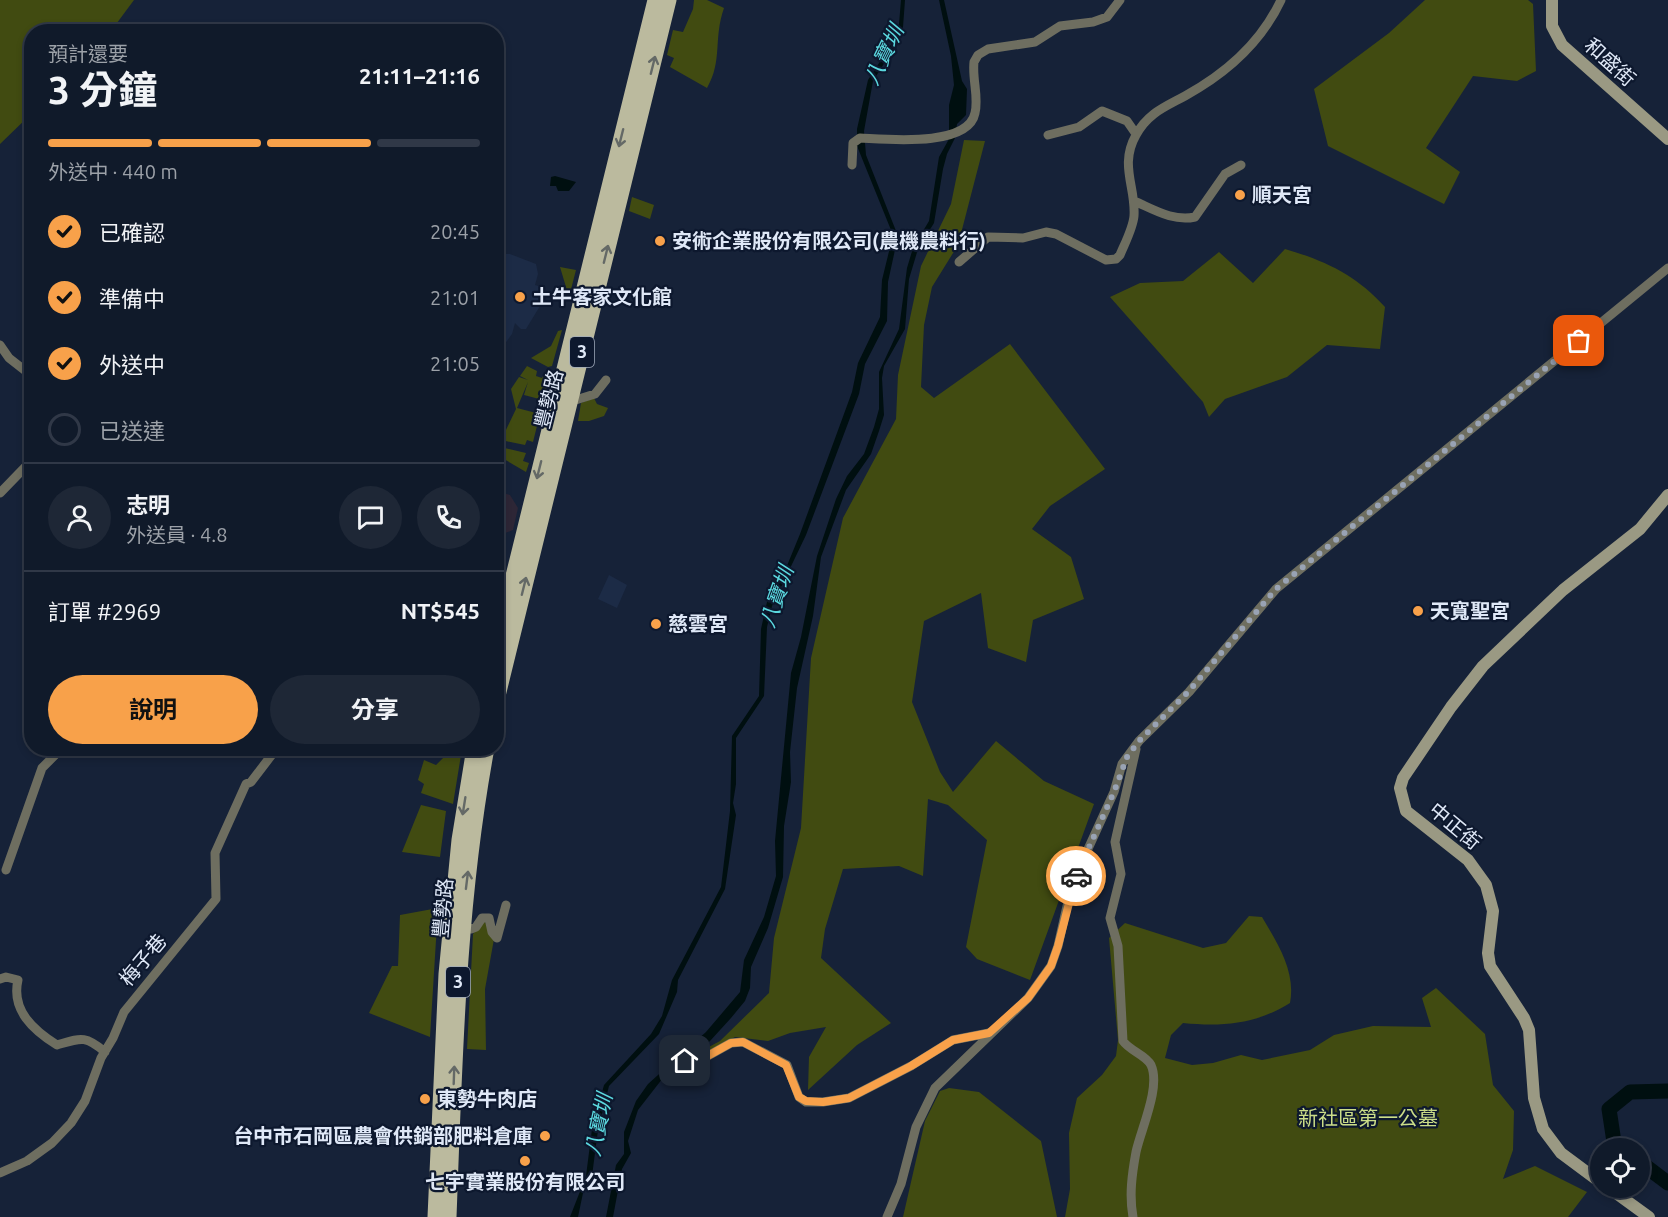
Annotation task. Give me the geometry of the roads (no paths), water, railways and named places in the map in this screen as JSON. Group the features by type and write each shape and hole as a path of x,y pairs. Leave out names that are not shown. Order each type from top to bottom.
{"main road":[{"name":"豐勢路","path":"504,623 655,0"},
{"name":"豐勢路","path":"504,623 569,402 669,0"},
{"name":"豐勢路","path":"435,1217 448,943 459,840 473,756"},
{"name":"豐勢路","path":"449,1217 458,979 464,900 486,756"}],"street":[{"path":"852,165 853,143 860,138 920,140 947,136 968,125 975,113 975,62 978,55 988,49 1035,42 1060,26 1093,22 1107,17 1120,0"},
{"path":"959,262 988,237 1023,238 1046,232 1056,234 1110,261 1120,255 1134,218 1134,201 1128,178 1130,151 1136,134 1155,110 1186,95 1236,62 1270,24 1281,0"},
{"name":"和盛街","path":"1552,0 1552,26 1562,45 1668,139"},
{"path":"1048,135 1079,127 1102,111 1127,121 1136,134"},
{"path":"1134,201 1171,217 1195,217 1225,174 1241,165"},
{"path":"887,1217 901,1184 924,1106 935,1088 989,1033 1028,998 1051,966 1058,946 1072,884 1114,792 1122,764 1139,741 1188,692 1276,589 1668,268"},
{"path":"0,345 9,358 24,370"},
{"path":"569,402 595,394 606,380"},
{"path":"0,493 24,468"},
{"name":"中正街","path":"1590,1174 1551,1143 1537,1114 1529,1030 1524,1018 1490,966 1488,953 1493,911 1486,885 1468,860 1406,812 1400,788 1403,778 1451,707 1483,666 1563,590 1640,529 1668,495"},
{"path":"1133,1217 1130,1196 1137,1150 1150,1105 1154,1072 1150,1062 1130,1050 1123,1041 1118,946 1110,918 1121,874 1115,842 1139,741"},
{"path":"6,870 42,768 54,756"},
{"name":"梅子巷","path":"0,1173 27,1161 52,1143 85,1101 124,1012 216,899 215,853 220,837 246,784 251,782 271,756"},
{"path":"471,929 476,927 482,918 489,918 497,938 506,905"},
{"path":"0,979 6,976 18,980 15,994 27,1021 42,1035 57,1045 80,1038 88,1039 105,1052"},
{"path":"681,1048 685,1061 695,1063 731,1043 743,1042 786,1065 799,1097 806,1101 823,1102 849,1098 911,1066 953,1040 989,1033"},
{"path":"1623,1198 1649,1217"}],"water":[{"name":"八寶圳","path":"901,0 905,0 903,27 897,43 873,81 864,131 866,155 898,236 888,282 887,321 865,364 859,394 806,535 772,606 767,627 764,696 736,738 736,784 733,803 736,815 725,889 678,980 677,992 659,1034 609,1086 598,1130 592,1176 583,1193 578,1217 570,1217 586,1176 592,1129 604,1085 651,1034 662,1016 672,980 721,887 730,811 732,736 759,696 761,629 767,602 784,573 800,534 852,392 858,363 880,317 882,280 893,235 857,146 857,129 868,80 892,43 899,24"},
{"name":"八寶圳","path":"939,0 944,0 962,81 967,89 966,115 957,124 955,138 943,169 934,223 918,249 909,279 905,329 884,366 882,378 884,415 879,431 871,454 846,490 821,557 813,616 797,688 790,752 791,782 784,826 783,877 768,928 751,967 750,988 745,1001 710,1041 666,1074 638,1110 628,1141 631,1153 622,1169 613,1217 606,1217 616,1165 624,1154 624,1132 636,1101 648,1084 706,1032 740,992 744,960 764,917 776,876 775,841 791,673 801,637 817,556 836,499 847,476 864,454 874,427 879,409 879,372 899,329 907,268 913,248 929,221 939,157 949,139 949,105 954,85 951,56"},
{"path":"551,177 576,182 569,191 558,191 556,186 550,186"}],"waterway":[{"path":"1613,1138 1609,1109 1630,1092 1668,1091"},
{"path":"1650,1170 1668,1183"}],"place":[{"name":"順天宮","path":"1240,195"},
{"name":"安術企業股份有限公司(農機農料行)","path":"660,241"},
{"name":"土牛客家文化館","path":"520,297"},
{"name":"天寬聖宮","path":"1418,611"},
{"name":"慈雲宮","path":"656,624"},
{"name":"東勢牛肉店","path":"425,1099"},
{"name":"台中市石岡區農會供銷部肥料倉庫","path":"545,1136"},
{"name":"七宇實業股份有限公司","path":"525,1161"}],"park label":[{"name":"新社區第一公墓","path":"1368,1118"}]}
